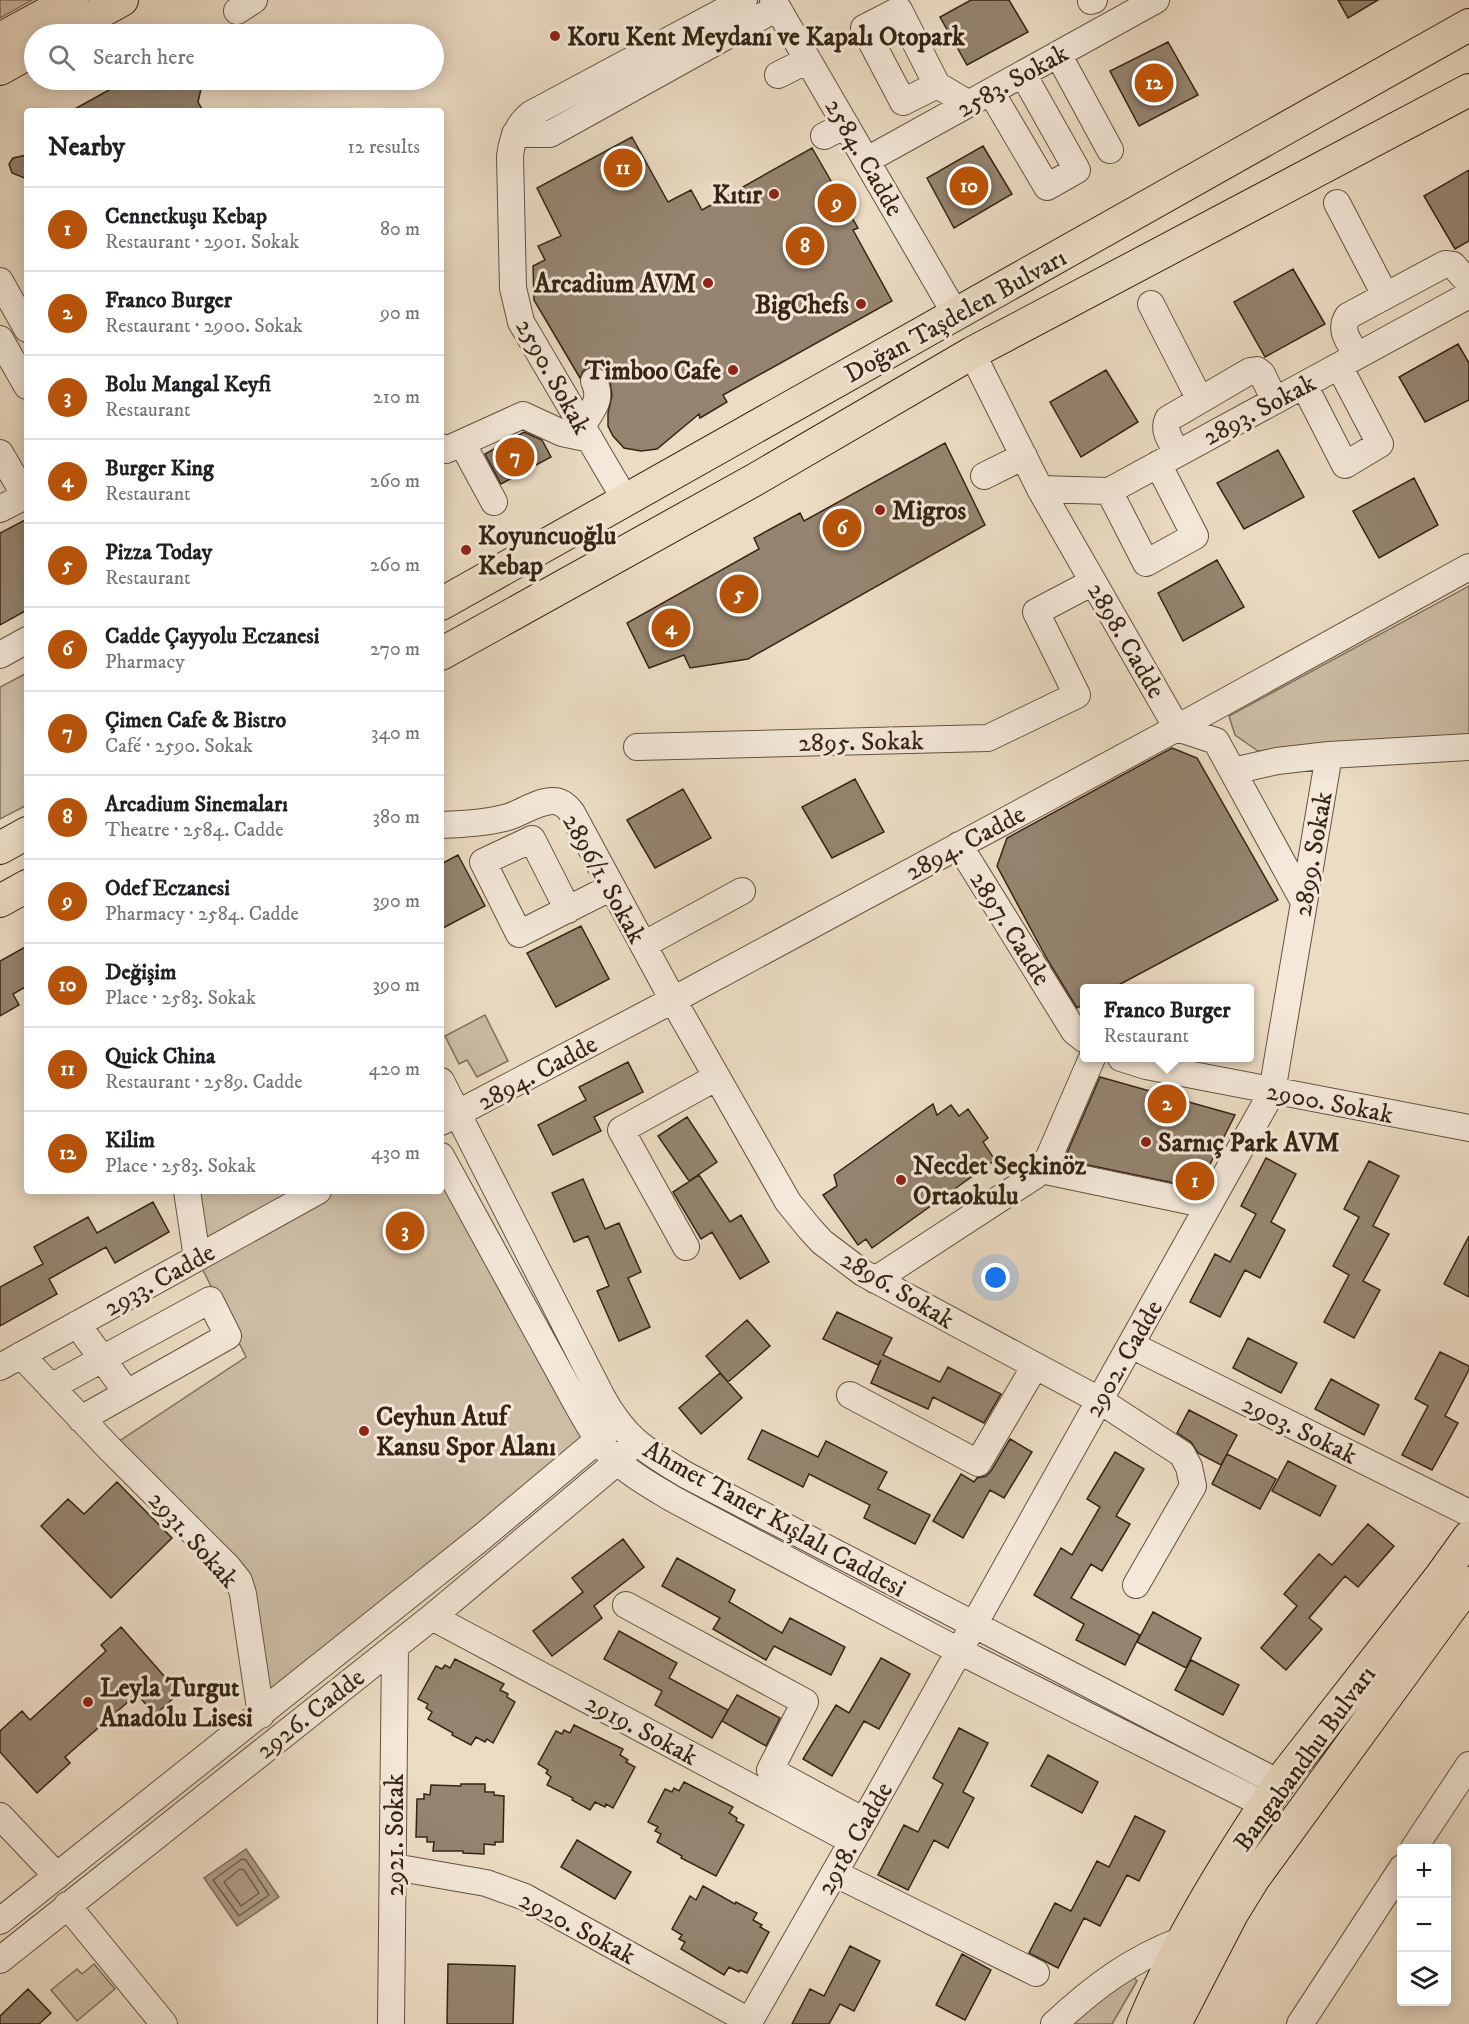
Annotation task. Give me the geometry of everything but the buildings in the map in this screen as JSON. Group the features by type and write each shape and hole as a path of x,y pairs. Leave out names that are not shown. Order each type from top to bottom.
{"main road":[{"path":"28,24 72,0"},
{"path":"79,24 122,0"},
{"name":"Doğan Taşdelen Bulvarı","path":"444,602 1469,25"},
{"path":"0,39 24,26"},
{"path":"0,69 24,56"},
{"name":"Doğan Taşdelen Bulvarı","path":"444,652 756,478 972,353 1469,90"},
{"path":"0,848 24,835"},
{"path":"0,901 24,888"},
{"name":"Bangabandhu Bulvarı","path":"1143,2024 1182,1940 1272,1794 1469,1537"},
{"name":"Bangabandhu Bulvarı","path":"1176,2024 1243,1896 1468,1588"},
{"path":"1272,1794 1303,1811"}],"street":[{"path":"644,68 744,0"},
{"name":"2583. Sokak","path":"867,160 1156,0"},
{"path":"644,68 775,4"},
{"name":"2584. Cadde","path":"775,4 808,60 835,131 867,160 956,315"},
{"path":"1058,54 1110,150"},
{"path":"778,75 808,60"},
{"name":"2590. Sokak","path":"626,501 521,322 517,311 512,277 510,156 519,125 531,114 644,68"},
{"path":"991,92 1047,187 1077,170 1023,74"},
{"path":"937,84 969,104"},
{"path":"1337,203 1385,296"},
{"path":"1304,385 1345,465 1380,444 1348,361 1343,329 1345,320 1348,316 1445,264 1453,265 1469,283"},
{"path":"0,280 24,324"},
{"name":"2893. Sokak","path":"1109,491 1469,295"},
{"path":"1151,304 1200,400"},
{"path":"0,339 24,381"},
{"name":"2898. Cadde","path":"972,353 1040,489 1177,728 1216,741 1304,902"},
{"path":"1040,489 1109,491 1146,562 1195,537 1168,459 1166,423 1172,416 1253,370 1262,374 1275,401"},
{"path":"494,502 451,445 523,415 562,433 586,432 598,396 598,389 594,381"},
{"path":"0,453 24,492"},
{"path":"984,476 1024,456"},
{"path":"0,509 24,496"},
{"name":"2894. Cadde","path":"450,1118 1177,728 1469,567"},
{"name":"2895. Sokak","path":"636,747 988,738 1077,695 1036,612 1093,582"},
{"path":"0,656 24,642"},
{"name":"2899. Sokak","path":"1272,1092 1329,754 1469,747"},
{"path":"1233,771 1277,761 1329,754"},
{"name":"2896/1. Sokak","path":"444,825 487,822 514,815 546,802 560,802 572,813 673,1000"},
{"name":"2897. Cadde","path":"959,845 1074,1031 1080,1036"},
{"path":"568,910 612,887"},
{"path":"643,945 742,891"},
{"name":"2896. Sokak","path":"673,1000 788,1202 822,1242 875,1280 1099,1401 1182,1454 1191,1474 1193,1486 1136,1585"},
{"path":"875,1280 1024,1184 1041,1170 1053,1149 1090,1062"},
{"name":"2900. Sokak","path":"1134,1062 1272,1092 1469,1128"},
{"path":"686,1246 621,1130 717,1077"},
{"name":"2902. Cadde","path":"959,1651 1272,1092"},
{"name":"Ahmet Taner Kışlalı Caddesi","path":"444,1093 450,1118 602,1397 616,1420 634,1441 686,1475 973,1624 1272,1794"},
{"name":"Ahmet Taner Kışlalı Caddesi","path":"444,1161 579,1408 617,1462 673,1499 959,1651 1272,1794"},
{"path":"1041,1170 1208,1205"},
{"path":"187,1194 197,1258"},
{"name":"2933. Cadde","path":"11,1361 313,1194"},
{"path":"51,1388 210,1300 228,1336 81,1419"},
{"path":"77,1324 127,1393"},
{"name":"2903. Sokak","path":"1131,1345 1469,1513"},
{"name":"2931. Sokak","path":"11,1361 51,1388 228,1567 239,1581 243,1594 261,1715"},
{"path":"850,1395 978,1463 1035,1366"},
{"name":"2926. Cadde","path":"0,1921 482,1537 599,1439 616,1420"},
{"name":"2926. Cadde","path":"0,1960 432,1617 617,1462 634,1441"},
{"path":"626,1605 805,1702 770,1770 858,1831"},
{"name":"2919. Sokak","path":"432,1617 858,1831"},
{"name":"2921. Sokak","path":"392,2024 395,1646"},
{"name":"2918. Cadde","path":"748,2023 959,1651"},
{"path":"1417,1844 1469,1765"},
{"path":"0,1816 57,1876"},
{"name":"2920. Sokak","path":"394,1867 486,1883 525,1897 748,2023"},
{"path":"834,1873 1036,1973"},
{"path":"1300,2024 1397,1874"},
{"path":"67,1905 164,2024"},
{"path":"1054,2024 1124,1967 1154,1951 1182,1940"}],"shaded area":[{"path":"0,0 32,0 0,18"},
{"path":"1469,586 1469,734 1258,751 1235,735 1229,716"},
{"path":"24,675 24,807 0,819 0,687"},
{"path":"485,1015 508,1061 477,1077 467,1060 459,1064 445,1036"},
{"name":"Ceyhun Atuf Kansu Spor Alanı","path":"444,1161 599,1439 261,1715 243,1594 109,1448 246,1357 197,1258 187,1194 444,1194"},
{"path":"94,1964 115,1989 77,2021 51,1990 77,1969 82,1974"},
{"path":"1129,1972 1137,1981 1112,2024 1068,2024"}],"water":[{"path":"246,1849 279,1897 237,1926 204,1878"}],"place":[{"name":"Koru Kent Meydanı ve Kapalı Otopark","path":"555,36"},
{"name":"Kilim","path":"1154,83"},
{"name":"Quick China","path":"623,168"},
{"name":"Değişim","path":"969,186"},
{"name":"Kıtır","path":"774,194"},
{"name":"Odef Eczanesi","path":"837,203"},
{"name":"Arcadium Sinemaları","path":"805,246"},
{"name":"Arcadium AVM","path":"708,283"},
{"name":"BigChefs","path":"861,304"},
{"name":"Timboo Cafe","path":"733,370"},
{"name":"Çimen Cafe & Bistro","path":"515,457"},
{"name":"Migros","path":"880,510"},
{"name":"Cadde Çayyolu Eczanesi","path":"842,528"},
{"name":"Koyuncuoğlu Kebap","path":"466,550"},
{"name":"Pizza Today","path":"739,594"},
{"name":"Burger King","path":"671,628"},
{"name":"Franco Burger","path":"1167,1104"},
{"name":"Sarnıç Park AVM","path":"1146,1142"},
{"name":"Necdet Seçkinöz Ortaokulu","path":"901,1180"},
{"name":"Cennetkuşu Kebap","path":"1195,1181"},
{"name":"Bolu Mangal Keyfi","path":"405,1231"},
{"name":"Ceyhun Atuf Kansu Spor Alanı","path":"364,1431"},
{"name":"Leyla Turgut Anadolu Lisesi","path":"88,1702"}]}
